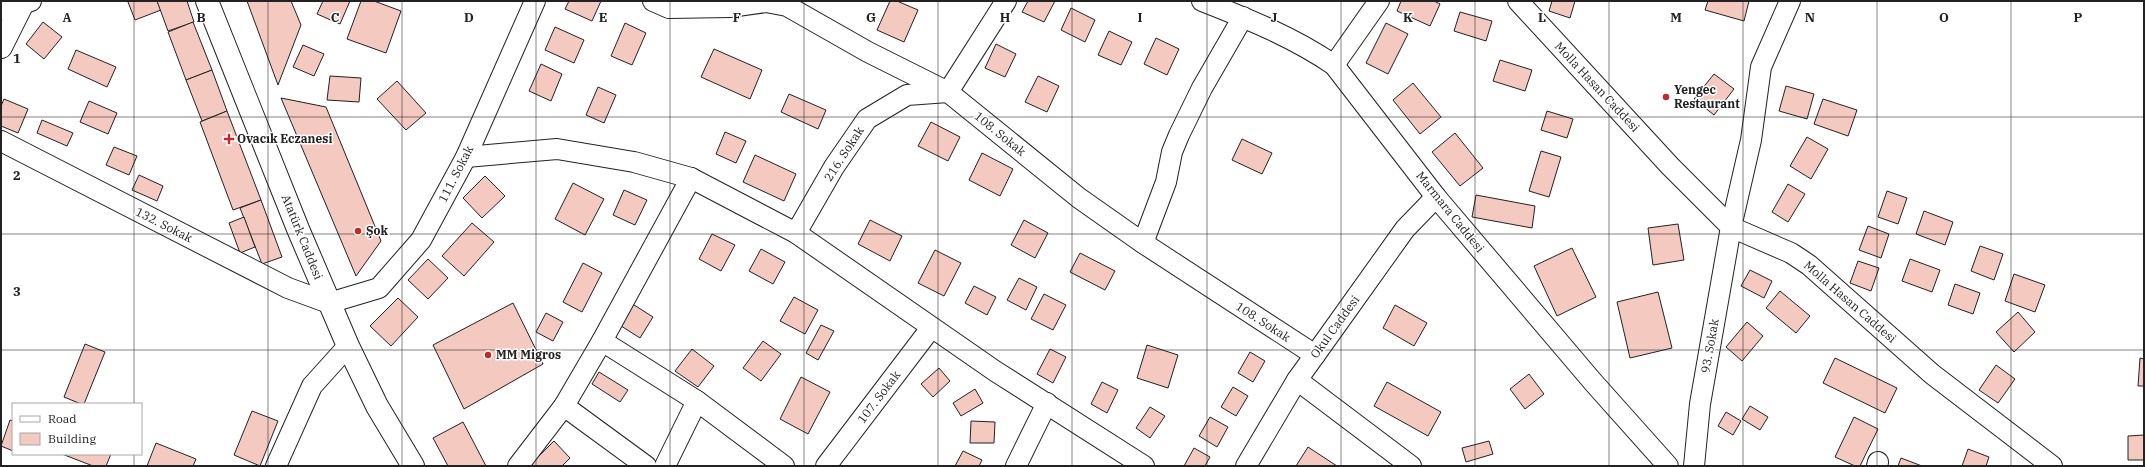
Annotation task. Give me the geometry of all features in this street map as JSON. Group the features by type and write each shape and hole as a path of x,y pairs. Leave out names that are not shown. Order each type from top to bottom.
{"main road":[{"name":"Atatürk Caddesi","path":"207,1 329,303 348,346 377,406 413,466"},
{"path":"1,47 26,3"}],"street":[{"name":"111. Sokak","path":"329,303 379,288 421,240 466,157 535,1"},
{"name":"108. Sokak","path":"653,1 669,8 730,7 766,2 787,6 868,52 948,92 1079,198 1143,243 1315,355"},
{"path":"948,92 1006,1"},
{"name":"Marmara Caddesi","path":"1202,1 1243,17 1298,43 1334,65 1436,197 1593,382 1668,466"},
{"path":"1334,65 1379,1"},
{"name":"Molla Hasan Caddesi","path":"1518,1 1670,166 1731,227 1791,253 1809,265 1932,374 2052,466"},
{"name":"93. Sokak","path":"1694,466 1700,404 1731,227 1751,140 1761,67 1790,1"},
{"path":"1,10 26,3"},
{"path":"1143,243 1161,196 1179,135 1202,88 1243,17"},
{"name":"216. Sokak","path":"796,233 834,167 867,119 907,95 948,92"},
{"name":"132. Sokak","path":"1,141 288,288 329,303"},
{"path":"466,157 557,149 634,162 691,178 796,233 995,371 1144,466"},
{"path":"518,466 564,406 602,341 691,178"},
{"name":"Okul Caddesi","path":"1246,466 1297,380 1405,229 1436,197"},
{"name":"107. Sokak","path":"826,466 931,328"},
{"path":"602,341 697,401 784,466"},
{"path":"276,466 312,386 348,346"},
{"path":"1297,380 1411,466"},
{"path":"665,466 697,401"},
{"path":"1016,466 1047,403"},
{"path":"564,406 646,466"}],"building":[{"path":"157,1 161,10 135,20 128,2"},
{"path":"157,1 187,1 194,22 168,31"},
{"path":"247,1 291,1 301,25 278,85"},
{"path":"323,1 350,1 340,24 317,14"},
{"path":"361,1 374,1 401,11 386,53 347,39"},
{"path":"569,1 601,1 592,21 565,9"},
{"path":"890,1 897,1 918,10 904,42 877,30"},
{"path":"1028,1 1055,1 1044,22 1022,12"},
{"path":"1401,1 1434,1 1440,4 1430,26 1397,11"},
{"path":"1552,1 1575,1 1570,18 1549,11"},
{"path":"1708,1 1749,1 1744,21 1705,10"},
{"path":"1071,8 1095,20 1085,42 1061,30"},
{"path":"1460,12 1492,21 1486,41 1454,31"},
{"path":"43,22 62,37 44,59 26,44"},
{"path":"193,22 212,70 186,80 168,32"},
{"path":"625,23 646,33 632,65 611,56"},
{"path":"1386,23 1408,34 1388,74 1366,63"},
{"path":"555,27 584,40 574,63 545,50"},
{"path":"1109,31 1132,42 1121,65 1098,55"},
{"path":"1156,38 1179,49 1167,75 1144,64"},
{"path":"996,44 1016,54 1005,77 985,68"},
{"path":"303,45 324,54 314,76 293,67"},
{"path":"714,49 762,70 750,99 701,77"},
{"path":"76,50 116,67 107,87 68,69"},
{"path":"1500,60 1532,70 1525,91 1493,81"},
{"path":"541,64 562,74 551,101 529,91"},
{"path":"212,70 227,111 202,121 186,80"},
{"path":"1714,74 1734,89 1714,115 1694,99"},
{"path":"330,76 361,78 359,102 327,100"},
{"path":"1038,76 1059,86 1047,112 1025,102"},
{"path":"397,81 426,113 406,130 377,99"},
{"path":"1413,83 1441,117 1420,134 1393,100"},
{"path":"1786,86 1814,94 1807,119 1779,111"},
{"path":"598,87 616,95 604,123 586,115"},
{"path":"789,94 826,110 818,129 781,112"},
{"path":"281,98 326,107 381,241 356,276"},
{"path":"4,99 28,109 18,133 1,126 1,106"},
{"path":"1823,99 1857,110 1848,136 1814,124"},
{"path":"89,101 117,113 108,134 80,122"},
{"path":"227,111 261,200 233,210 200,122"},
{"path":"1547,111 1573,119 1567,138 1541,130"},
{"path":"42,120 73,133 67,146 37,133"},
{"path":"931,122 960,137 948,161 918,146"},
{"path":"725,132 746,141 736,163 716,154"},
{"path":"1455,133 1483,168 1460,186 1432,152"},
{"path":"1807,137 1828,149 1811,179 1790,166"},
{"path":"1242,139 1272,153 1262,174 1232,160"},
{"path":"114,147 137,156 129,175 106,165"},
{"path":"1541,151 1561,157 1549,197 1529,191"},
{"path":"982,153 1013,169 1000,196 969,180"},
{"path":"755,155 796,174 784,201 743,182"},
{"path":"139,175 163,186 157,201 132,190"},
{"path":"485,176 505,196 482,218 463,198"},
{"path":"573,183 604,199 585,235 555,219"},
{"path":"1788,184 1805,194 1788,222 1772,212"},
{"path":"624,190 647,200 635,225 613,215"},
{"path":"1887,191 1907,198 1898,224 1878,217"},
{"path":"1476,195 1535,206 1532,228 1472,217"},
{"path":"261,200 282,257 262,264 240,208"},
{"path":"1924,211 1953,222 1945,245 1916,234"},
{"path":"244,217 255,247 240,253 229,223"},
{"path":"870,220 902,236 890,261 858,244"},
{"path":"1024,220 1048,233 1035,258 1011,245"},
{"path":"472,223 494,242 464,276 442,256"},
{"path":"1678,224 1684,260 1653,265 1648,228"},
{"path":"1868,226 1889,234 1881,258 1859,250"},
{"path":"712,234 735,245 721,271 699,259"},
{"path":"1980,246 2003,254 1994,280 1971,271"},
{"path":"1572,248 1596,297 1557,316 1534,266"},
{"path":"761,249 785,262 773,284 749,271"},
{"path":"935,250 961,263 944,296 918,283"},
{"path":"1080,253 1115,271 1105,290 1070,272"},
{"path":"428,259 448,278 428,299 408,280"},
{"path":"1910,259 1940,270 1932,292 1902,281"},
{"path":"1858,261 1879,268 1871,291 1850,283"},
{"path":"583,263 602,273 582,312 563,302"},
{"path":"1750,270 1772,281 1764,298 1741,286"},
{"path":"2014,274 2045,285 2035,312 2005,301"},
{"path":"1019,278 1037,287 1026,310 1007,300"},
{"path":"1955,284 1980,293 1973,314 1948,305"},
{"path":"974,286 996,297 987,315 965,303"},
{"path":"1780,291 1810,316 1796,333 1766,308"},
{"path":"1658,292 1672,348 1630,358 1617,302"},
{"path":"1044,294 1066,305 1053,330 1031,319"},
{"path":"794,297 818,310 805,334 780,321"},
{"path":"398,298 418,317 391,346 370,326"},
{"name":"MM Migros","path":"513,303 543,364 464,409 433,345"},
{"path":"631,303 653,317 640,338 618,324"},
{"path":"1395,305 1427,323 1414,346 1383,328"},
{"path":"2018,312 2035,332 2014,352 1996,332"},
{"path":"546,313 563,322 553,341 536,332"},
{"path":"1747,322 1763,336 1742,361 1726,347"},
{"path":"821,325 834,331 818,360 806,353"},
{"path":"763,341 781,354 761,381 743,368"},
{"path":"85,344 105,352 84,403 79,403 64,397"},
{"path":"1147,345 1178,355 1168,388 1137,378"},
{"path":"692,349 714,366 698,387 675,371"},
{"path":"1050,349 1066,357 1053,383 1037,374"},
{"path":"1250,352 1265,361 1253,382 1238,373"},
{"path":"1835,358 1897,388 1885,413 1823,383"},
{"path":"2140,358 2144,359 2144,386 2138,386"},
{"path":"1996,365 2015,379 1998,403 1979,390"},
{"path":"939,368 950,381 933,397 921,384"},
{"path":"599,372 628,390 620,402 592,384"},
{"path":"1529,374 1544,394 1525,409 1510,389"},
{"path":"801,377 830,392 808,434 780,419"},
{"path":"1102,382 1118,390 1107,413 1091,404"},
{"path":"1387,382 1441,412 1428,436 1374,406"},
{"path":"1233,387 1248,396 1236,416 1221,407"},
{"path":"975,389 983,403 961,416 953,403"},
{"path":"1750,406 1768,417 1760,430 1742,419"},
{"path":"1150,407 1165,416 1150,438 1136,428"},
{"path":"252,411 278,421 260,466 234,455"},
{"path":"1726,412 1741,421 1733,435 1718,426"},
{"path":"1210,417 1228,427 1217,447 1199,436"},
{"path":"1854,417 1878,429 1860,466 1855,466 1835,457"},
{"path":"10,420 12,421 12,451 1,446"},
{"path":"971,421 995,422 994,443 970,443"},
{"path":"463,422 486,466 448,466 433,438"},
{"path":"2144,435 2144,460 2128,460 2128,436"},
{"path":"554,441 570,458 562,466 534,466 531,464"},
{"path":"1489,441 1493,454 1466,462 1462,448"},
{"path":"156,443 196,459 193,466 147,466"},
{"path":"1308,447 1337,466 1296,466"},
{"path":"1194,448 1210,457 1205,466 1184,466"},
{"path":"1968,449 1989,457 1986,466 1962,466"},
{"path":"963,451 982,460 979,466 955,466"},
{"path":"65,455 111,455 106,466 93,466"},
{"path":"1901,458 1922,466 1898,466"}],"place":[{"name":"Yengec Restaurant","path":"1666,97"},
{"name":"Ovacık Eczanesi","path":"229,139"},
{"name":"Şok","path":"358,231"},
{"name":"MM Migros","path":"488,355"}]}
